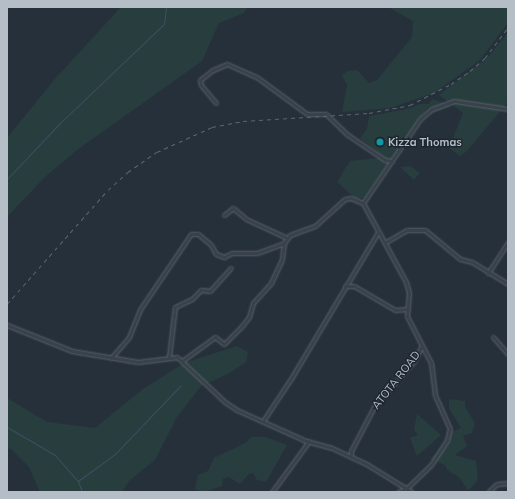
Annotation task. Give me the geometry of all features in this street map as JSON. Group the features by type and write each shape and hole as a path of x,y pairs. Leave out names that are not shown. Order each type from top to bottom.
{"street":[{"path":"216,103 201,85 200,80 212,70 228,64 258,78 307,114 326,114 348,134 385,160 392,161"},
{"path":"363,203 423,116 445,102 463,101 508,109"},
{"path":"182,361 215,337 224,344 241,327 249,317 253,303 271,283 282,259 284,243 288,238 296,232 315,226 345,199 351,198 363,203 378,232 386,242 408,286 409,323 431,363 435,395 450,431 444,447 431,465 407,488 398,492"},
{"path":"224,215 233,208 246,218 288,238"},
{"path":"386,242 407,230 425,230 460,259 470,261 508,284"},
{"path":"263,421 292,377 378,232"},
{"path":"111,358 129,337 141,308 191,234 198,234 211,245 216,254 225,257 232,253 258,252 284,243"},
{"path":"488,273 508,242"},
{"path":"169,356 175,306 190,300 201,290 210,291 231,268"},
{"path":"345,286 354,286 395,310 408,309"},
{"path":"7,325 58,347 111,358 147,362 169,356 182,361 225,402 263,421 351,457 412,492"},
{"path":"493,337 508,354"},
{"name":"ATOTA ROAD","path":"351,457 351,451 375,405 414,361 422,347"},
{"path":"272,492 309,441"},
{"path":"488,492 497,484 508,484"}],"green space":[{"path":"121,7 248,7 244,13 219,23 202,61 77,150 45,177 7,217 7,138 54,80"},
{"path":"388,7 508,7 508,23 480,60 434,93 390,108 342,112 347,85 342,76 347,71 357,70 369,83 377,80 412,37 413,21"},
{"path":"508,32 508,102 466,152 460,156 449,148 463,113 439,95 489,56"},
{"path":"432,99 452,106 428,115 429,107 420,117 393,160 386,159 360,138 367,129 369,116 407,109 420,104 429,104"},
{"path":"378,158 388,163 364,198 355,198 337,182 350,161"},
{"path":"410,166 420,173 414,180 400,167"},
{"path":"237,346 248,352 246,362 228,374 201,386 177,417 155,460 129,481 122,492 40,492 29,467 12,450 7,448 7,398 47,422 95,428 143,389 184,363"},
{"path":"449,399 465,401 465,407 475,423 472,433 463,436 467,446 455,455 476,461 478,480 470,489 467,489 459,477 447,470 445,465 430,459 445,443 449,433 461,428 449,408"},
{"path":"417,414 441,435 417,456 410,438 418,435 414,430"},
{"path":"251,437 265,437 287,445 266,482 257,480 253,473 249,474 240,484 229,477 223,479 222,486 205,492 195,489 198,475 208,471 214,458 247,442"}],"waterway":[{"path":"7,179 60,123 164,24 166,7"},
{"path":"78,481 115,454 181,385"},
{"path":"7,427 55,455 78,481 82,492"}],"railway":[{"path":"7,304 108,190 128,172 157,152 212,127 243,121 369,113 410,105 451,84 470,71 485,58 508,27"}],"place":[{"name":"Kizza Thomas","path":"380,142"}]}
